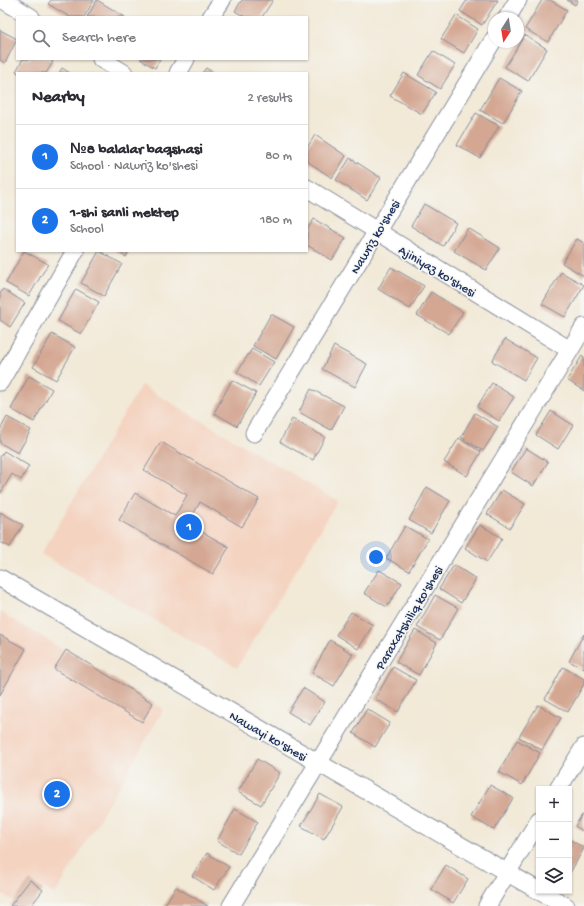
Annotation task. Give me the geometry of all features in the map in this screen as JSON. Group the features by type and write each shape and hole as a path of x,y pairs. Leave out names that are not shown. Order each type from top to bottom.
{"street":[{"path":"3,0 29,16"},
{"path":"212,16 222,0"},
{"path":"511,12 518,0"},
{"name":"Nawriz ko'shesi","path":"254,433 488,48"},
{"path":"103,60 122,72"},
{"path":"179,72 185,60"},
{"name":"Ajiniyaz ko'shesi","path":"308,189 376,232 570,350"},
{"path":"0,382 74,252"},
{"name":"Paraxatshiliq ko'shesi","path":"231,906 584,327"},
{"name":"Nawayi ko'shesi","path":"0,578 536,889"},
{"path":"560,786 584,747"},
{"path":"487,906 538,822"},
{"name":"Nawayi ko'shesi","path":"544,894 566,906"}],"shaded area":[{"path":"141,385 338,501 237,668 41,554"},
{"path":"0,612 164,709 55,895 30,880 14,901 0,893"}],"building":[{"path":"51,0 94,0 85,16 68,16 48,4"},
{"path":"97,0 123,16 88,16"},
{"path":"242,0 273,0 263,16 243,16 235,11"},
{"path":"467,0 498,0 490,12 488,12 488,16 482,25 460,11"},
{"path":"542,0 550,0 567,10 548,42 525,29"},
{"path":"567,0 578,0 575,5"},
{"path":"456,15 478,29 464,53 441,39"},
{"path":"0,30 16,38 16,41 5,63 0,60"},
{"path":"525,35 547,49 528,81 505,67 517,48 524,48"},
{"path":"433,51 455,65 440,89 418,75"},
{"path":"22,60 50,60 53,62 47,72 16,71"},
{"path":"142,60 159,60 155,68"},
{"path":"62,68 68,72 60,72"},
{"path":"206,68 212,72 203,72"},
{"path":"404,73 436,92 422,114 390,96"},
{"path":"499,78 522,91 503,123 480,110"},
{"path":"476,113 499,126 480,158 457,145"},
{"path":"315,135 346,156 332,178 308,162 308,146"},
{"path":"350,158 381,178 367,200 336,180"},
{"path":"424,204 456,223 443,246 411,226"},
{"path":"314,219 346,238 332,260 308,246 308,228"},
{"path":"468,228 500,248 486,270 454,251"},
{"path":"577,239 584,243 584,276 562,263"},
{"path":"23,252 48,264 29,296 6,283"},
{"path":"98,252 122,264 104,296 81,283"},
{"path":"118,252 128,252 126,257"},
{"path":"391,267 424,286 410,309 378,289"},
{"path":"561,272 584,285 565,317 542,304"},
{"path":"3,289 25,303 10,327 0,320 0,294"},
{"path":"76,289 99,302 81,334 58,321"},
{"path":"431,292 463,312 449,334 417,315"},
{"path":"271,314 294,327 276,359 253,346"},
{"path":"52,334 75,347 56,380 33,367"},
{"path":"505,339 537,358 524,380 492,361"},
{"path":"334,346 367,364 355,387 322,369"},
{"path":"252,349 274,362 259,386 237,372"},
{"path":"582,356 584,358 584,391 567,380"},
{"path":"29,376 52,389 34,422 11,409"},
{"path":"232,380 256,393 237,426 214,413"},
{"path":"492,383 514,397 499,421 477,407"},
{"path":"311,389 344,406 331,430 299,412"},
{"path":"551,411 573,425 558,449 536,435"},
{"path":"475,413 498,427 483,451 461,437"},
{"path":"7,417 31,430 18,453 0,443 0,430"},
{"path":"292,419 325,437 313,460 280,442"},
{"path":"459,438 481,452 467,476 444,462"},
{"path":"161,442 259,499 242,527 200,502 188,524 229,547 213,574 119,520 135,493 175,516 187,495 144,470"},
{"path":"526,448 548,462 533,486 511,472"},
{"path":"4,451 29,466 21,480 12,474 0,494 0,457"},
{"path":"427,487 450,501 431,533 409,520"},
{"path":"502,490 525,504 510,528 487,514"},
{"path":"0,512 23,525 10,547 0,542"},
{"path":"480,525 502,538 487,562 465,548"},
{"path":"405,526 428,539 409,571 386,558"},
{"path":"454,565 476,579 461,603 439,589"},
{"path":"379,570 402,583 387,607 364,593"},
{"path":"435,595 458,608 440,640 417,627"},
{"path":"351,612 373,625 358,649 336,635"},
{"path":"415,630 437,643 419,675 396,662"},
{"path":"584,634 584,669 569,661"},
{"path":"0,635 26,649 0,695"},
{"path":"330,640 353,654 334,686 312,673"},
{"path":"66,650 153,703 142,722 54,669"},
{"path":"393,667 416,680 398,712 375,699"},
{"path":"563,667 584,679 584,684 568,712 545,699"},
{"path":"303,688 325,702 310,725 288,712"},
{"path":"538,705 561,718 542,750 519,737"},
{"path":"367,709 390,723 375,747 353,733"},
{"path":"517,740 540,753 522,785 499,772"},
{"path":"257,759 280,773 261,805 238,792"},
{"path":"490,785 513,798 494,830 471,817"},
{"path":"320,794 343,807 324,839 301,826"},
{"path":"235,809 258,822 239,854 217,841"},
{"path":"584,812 584,832 575,826"},
{"path":"572,841 584,848 572,869"},
{"path":"207,853 229,867 214,890 192,876"},
{"path":"446,865 468,879 453,903 431,889"},
{"path":"30,880 43,890 31,906 10,906"},
{"path":"176,887 208,906 164,906"}],"place":[{"name":"№8 balalar baqshasi","path":"189,527"},
{"name":"1-shi sanli mektep","path":"57,794"}]}
